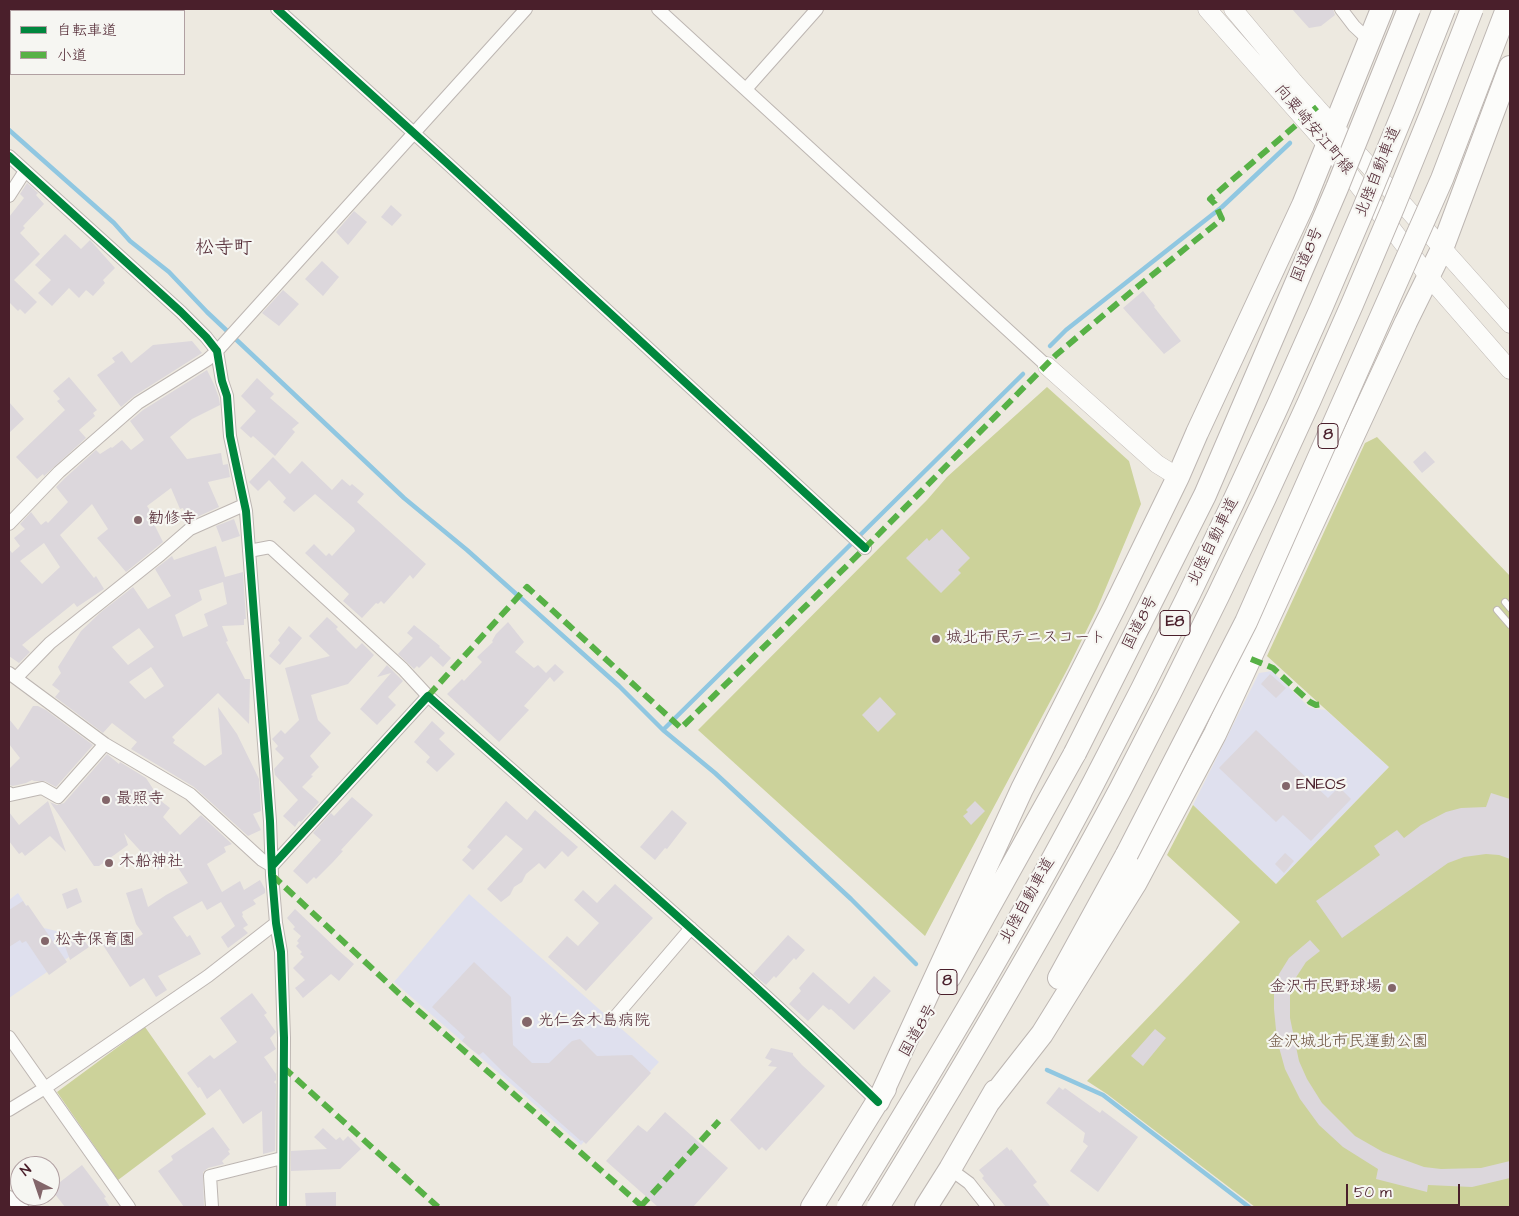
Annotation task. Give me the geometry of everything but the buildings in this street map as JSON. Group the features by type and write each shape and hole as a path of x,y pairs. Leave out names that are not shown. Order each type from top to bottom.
{"highway":[{"path":"878,1102 1022,790 1178,477 1303,206 1382,9"},
{"name":"国道8号","path":"812,1207 878,1102 992,904 1075,753 1205,495 1337,188 1409,9"},
{"name":"北陸自動車道","path":"848,1207 935,1066 1016,925 1094,783 1173,628 1243,483 1327,297 1444,9"},
{"name":"北陸自動車道","path":"878,1207 956,1081 1046,924 1120,789 1196,641 1266,494 1351,307 1432,114 1472,9"},
{"name":"8","path":"926,1207 1068,964 1127,854 1246,622 1442,179 1507,9"},
{"path":"988,1103 1042,1034 1129,892 1215,734 1251,659 1281,589 1442,249 1510,67"}],"main road":[{"name":"向粟崎安江町線","path":"1207,9 1507,314"},
{"name":"向粟崎安江町線","path":"1233,9 1294,82 1428,277 1510,370"},
{"path":"1047,366 1157,464 1178,477"}],"street":[{"path":"277,9 858,542"},
{"path":"9,524 59,472 138,403 207,360 526,9"},
{"path":"658,9 1047,366"},
{"path":"746,89 817,9"},
{"path":"1341,9 1354,26 1370,41"},
{"path":"9,156 99,236 206,337 221,346"},
{"path":"9,196 25,171"},
{"path":"221,346 222,381 227,396 230,436 244,504 249,551 276,923 281,952 284,1038 283,1207"},
{"path":"244,504 190,529 12,675 104,744 190,794 262,860 272,866"},
{"path":"249,551 270,547 403,669 428,696 691,928 822,1047 878,1102"},
{"path":"272,866 428,696"},
{"path":"9,793 10,795 42,788 58,797 104,744"},
{"path":"9,1110 45,1088 208,976 276,923"},
{"path":"615,1017 691,928"},
{"path":"9,1037 129,1207"},
{"path":"212,1207 210,1176 282,1158"},
{"path":"950,1168 969,1183 988,1207"},
{"path":"9,1197 22,1207"}],"lane":[{"path":"1497,610 1510,625"}],"shaded area":[{"name":"ENEOS","path":"1272,671 1309,707 1326,710 1389,767 1276,884 1193,805 1259,673"},
{"name":"松寺保育園","path":"18,893 40,927 77,936 85,946 9,998 9,900"},
{"name":"光仁会木島病院","path":"469,894 659,1062 581,1145 394,982"}],"green space":[{"name":"城北市民テニスコート","path":"1047,387 1129,461 1141,504 1097,609 1068,668 925,936 698,730 927,500 947,477"},
{"name":"金沢城北市民運動公園","path":"1377,437 1510,576 1510,1207 1255,1207 1107,1094 1087,1081 1240,922 1167,855 1193,805 1276,884 1389,767 1267,656 1365,443"},
{"path":"145,1027 206,1114 118,1180 57,1092"}],"waterway":[{"path":"9,130 114,223 130,241 169,272 207,312 404,498 467,550 619,686 663,730 715,773 851,899 916,964"},
{"path":"1050,346 1066,330 1222,207 1290,143"},
{"path":"663,730 1023,374"},
{"path":"1047,1070 1103,1095 1249,1207"}],"marked path":[{"path":"428,696 527,587 681,728 865,548 1056,355 1222,219 1215,204 1210,199 1317,107"},
{"path":"1251,659 1273,668 1310,702 1316,705 1323,704"},
{"path":"272,875 406,1000 643,1207"},
{"path":"283,1067 438,1207"},
{"path":"640,1207 719,1121"}],"cycle path":[{"path":"277,9 865,548"},
{"path":"9,156 181,312 217,351 222,381 227,396 230,436 246,511 270,821 272,875 276,923 281,952 284,1038 283,1207"},
{"path":"272,866 428,696 712,947 878,1102"}],"place":[{"name":"勧修寺","path":"138,520"},
{"name":"城北市民テニスコート","path":"936,639"},
{"name":"ENEOS","path":"1286,786"},
{"name":"最照寺","path":"106,800"},
{"name":"木船神社","path":"109,863"},
{"name":"松寺保育園","path":"45,941"},
{"name":"金沢市民野球場","path":"1392,988"},
{"name":"光仁会木島病院","path":"527,1022"}],"district":[{"name":"松寺町","path":"224,249"}]}
